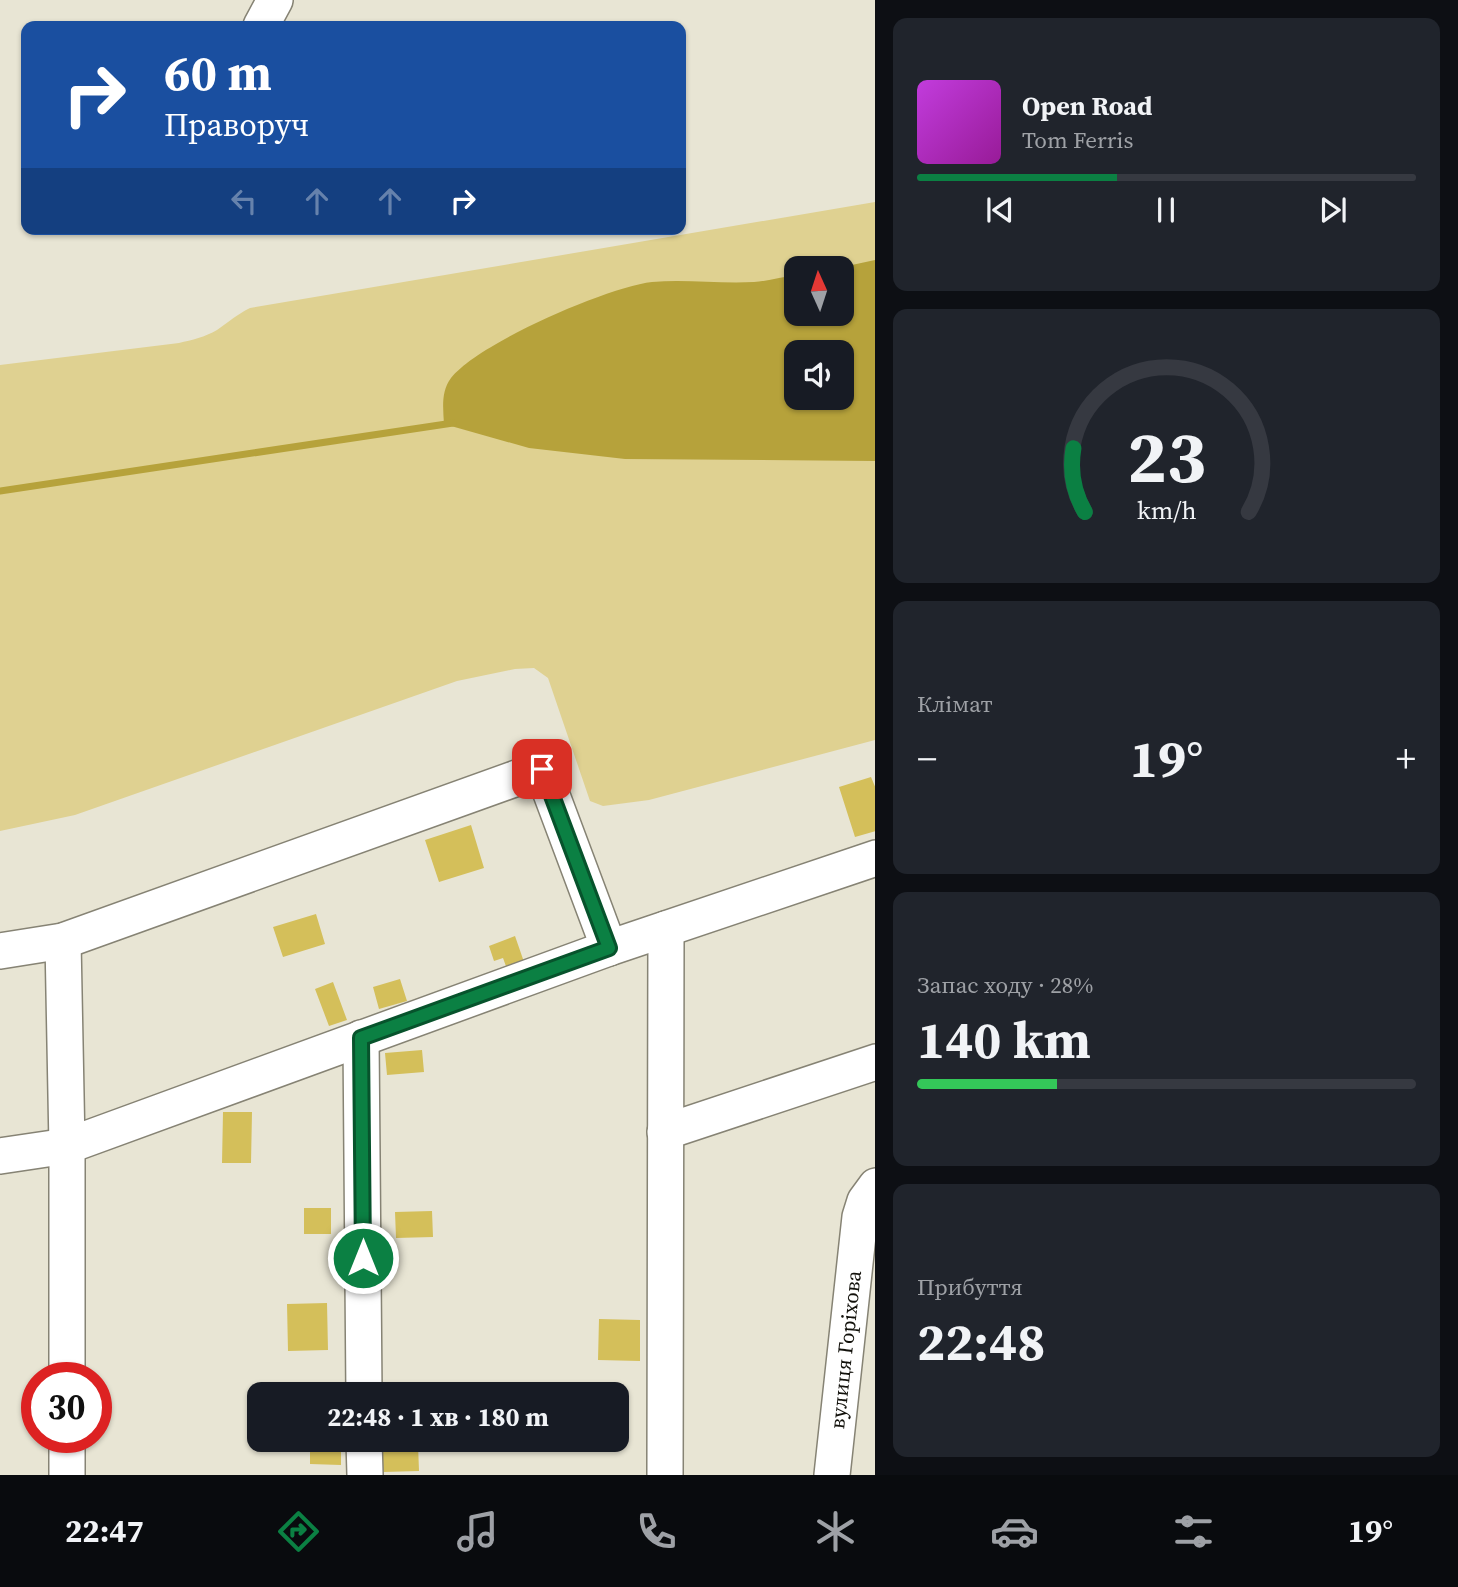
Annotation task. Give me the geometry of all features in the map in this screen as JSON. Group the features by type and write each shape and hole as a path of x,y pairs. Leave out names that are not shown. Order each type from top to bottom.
{"street":[{"path":"264,21 275,0"},
{"path":"0,951 63,941 542,769 609,948"},
{"path":"0,1156 67,1146 609,948 875,858"},
{"path":"665,1475 666,929"},
{"path":"63,941 67,1362"},
{"path":"361,1038 364,1382"},
{"path":"665,1132 875,1062"},
{"name":"вулиця Горіхова","path":"832,1475 860,1217 865,1201 875,1186"},
{"path":"365,1452 365,1475"},
{"path":"67,1453 67,1475"}],"shaded area":[{"path":"875,202 875,740 649,800 603,806 590,801 548,678 534,668 515,669 457,681 75,815 0,831 0,365 179,343 217,330 250,308"},
{"path":"875,260 875,461 625,459 529,448 444,424 443,400 451,378 488,349 545,319 606,294 652,282 754,282 784,277 784,326 854,326 854,265"}],"building":[{"path":"871,777 875,787 875,831 855,837 839,787"},
{"path":"471,825 484,868 439,882 425,840"},
{"path":"316,914 325,944 283,957 273,927"},
{"path":"515,936 524,962 507,969 503,958 494,961 489,946"},
{"path":"400,979 407,1001 379,1009 373,987"},
{"path":"333,982 347,1020 329,1026 315,989"},
{"path":"422,1050 424,1072 387,1075 385,1053"},
{"path":"223,1112 252,1112 251,1163 222,1163"},
{"path":"304,1208 331,1208 331,1234 304,1234"},
{"path":"432,1211 433,1237 396,1238 395,1212"},
{"path":"327,1303 328,1350 288,1351 287,1304"},
{"path":"599,1319 640,1320 640,1361 598,1360"},
{"path":"310,1452 341,1452 341,1465 310,1464"},
{"path":"382,1452 418,1452 419,1471 383,1472"}],"waterway":[{"path":"0,491 453,423"}],"route":[{"path":"363,1258 361,1038 609,948 542,769"}]}
